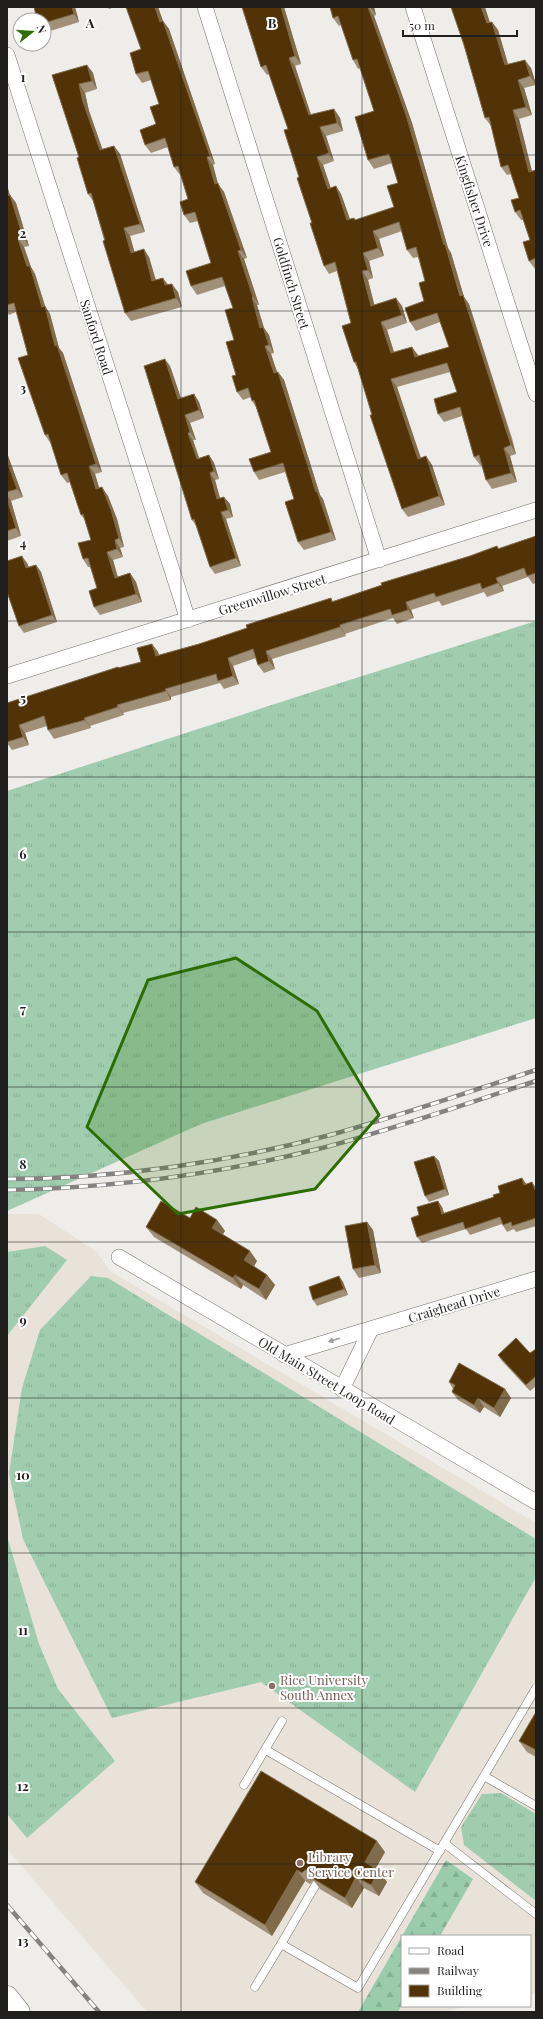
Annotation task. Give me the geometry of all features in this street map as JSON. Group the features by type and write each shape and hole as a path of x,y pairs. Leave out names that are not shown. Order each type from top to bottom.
{"main road":[{"path":"7,1997 19,2012"}],"street":[{"name":"Goldfinch Street","path":"205,7 379,560"},
{"name":"Kingfisher Drive","path":"413,7 536,394"},
{"name":"Sanford Road","path":"7,55 188,620"},
{"name":"Greenwillow Street","path":"7,676 536,510"},
{"name":"Old Main Street Loop Road","path":"119,1257 536,1502"},
{"name":"Craighead Drive","path":"284,1355 536,1279"},
{"path":"342,1389 371,1329"}],"lane":[{"path":"281,1944 358,1988 536,1688"},
{"path":"244,1785 282,1721"},
{"path":"266,1750 442,1847 536,1914"},
{"path":"484,1776 536,1806"},
{"path":"255,1986 315,1886"}],"highlighted area":[{"path":"236,958 317,1011 379,1115 315,1189 178,1214 87,1127 148,980"}],"shaded area":[{"name":"Rice University South Annex","path":"7,1214 39,1214 97,1252 110,1271 536,1523 536,1993 531,1994 531,1935 401,1935 401,2007 464,2007 442,2012 147,2012 7,1849"}],"green space":[{"path":"536,621 536,1018 201,1124 7,1211 7,791"},
{"path":"45,1246 67,1260 7,1336 7,1252"},
{"path":"91,1276 108,1278 536,1539 536,1577 415,1792 261,1682 112,1718 23,1539 9,1473 22,1388 40,1330"},
{"path":"7,1536 39,1644 58,1689 115,1761 27,1838 7,1814"},
{"path":"501,1793 536,1814 536,1901 464,1845 461,1827 482,1794"},
{"path":"446,1860 473,1879 441,1935 403,1935"},
{"path":"401,1938 401,2006 398,2012 358,2012"}],"building":[{"path":"34,7 72,7 74,14 52,21 52,12 35,12"},
{"path":"126,7 155,7 160,22 163,21 210,156 207,157 215,184 218,183 241,250 238,251 253,297 260,328 263,327 269,345 265,346 274,373 278,372 316,492 317,491 331,532 298,542 285,502 294,499 283,463 254,472 249,459 271,452 254,400 252,401 248,388 237,392 232,376 236,375 226,342 234,340 225,310 233,308 222,277 191,286 186,271 211,263 195,212 184,215 180,202 188,199 178,166 174,167 165,138 145,145 140,130 156,124 150,107 159,104 148,71 136,74 130,53 141,49"},
{"path":"242,7 281,7 295,56 289,58 309,115 334,109 337,123 320,127 329,153 317,157 328,189 336,186 347,220 354,218 355,220 394,207 387,186 398,183 389,154 368,160 355,117 374,111 357,59 353,60 338,16 333,18 330,7 368,7 406,115 460,296 463,295 511,445 504,448 511,473 486,480 479,455 474,457 460,407 438,414 434,399 457,392 447,363 391,379 418,459 426,456 439,496 402,509 370,415 372,415 356,362 354,362 342,326 351,323 335,262 324,266 310,223 312,223 297,178 299,177 284,130 288,129 266,65 261,67","holes":["399,222 407,250 416,247 425,281 419,283 424,301 405,308 410,322 437,313 449,347 415,357 412,347 391,353 381,322 402,315 396,298 371,306 362,271 368,270 363,253 378,248 373,231"]},
{"path":"451,7 481,7 487,23 492,22 505,65 525,60 530,76 518,80 526,107 513,110 529,172 536,170 536,258 529,261 523,242 530,240 520,210 515,212 511,200 519,198 508,165 501,167 489,117 485,118 464,45"},
{"path":"87,65 92,81 79,84 83,102 100,150 114,146 140,224 124,228 131,253 144,249 152,281 163,278 165,285 172,284 176,298 125,313 103,241 105,240 91,193 88,194 77,158 79,157 52,75"},
{"path":"10,195 23,237 18,239 27,266 30,266 42,307 45,306 55,346 57,345 96,464 89,466 96,489 102,487 111,510 119,538 115,540 117,549 107,552 115,578 130,573 136,594 94,607 89,591 97,588 88,558 83,559 78,543 91,540 83,514 81,515 67,473 61,475 48,434 45,435 18,358 28,355 14,303 7,305 7,196"},
{"path":"165,359 178,399 194,394 199,410 185,415 190,432 188,433 197,459 209,455 214,471 210,473 217,499 224,497 228,510 221,512 236,558 210,567 194,519 192,520 144,366"},
{"path":"7,461 17,489 7,492"},
{"path":"7,499 16,528 7,531"},
{"path":"536,536 536,573 527,576 524,568 496,578 498,583 482,589 480,583 436,597 434,593 406,602 408,610 392,615 390,609 266,651 269,661 258,665 253,649 228,658 233,676 218,681 216,674 165,689 166,691 117,705 118,707 84,718 85,720 48,730 44,716 19,725 23,737 7,742 7,703 118,667 141,662 137,648 152,644 156,656 199,644 247,628 246,625 331,598 332,602 382,585 381,583 470,556 497,546 498,549"},
{"path":"22,556 26,568 36,565 52,615 19,626 7,592 7,561"},
{"path":"434,1156 445,1189 425,1196 414,1162"},
{"path":"522,1178 524,1185 532,1182 536,1190 536,1218 512,1226 511,1222 503,1225 500,1217 465,1229 463,1222 417,1237 411,1218 419,1215 417,1207 438,1201 442,1214 494,1197 493,1195 500,1193 498,1186"},
{"path":"161,1201 190,1218 196,1207 217,1220 212,1228 250,1251 244,1260 267,1275 259,1289 235,1275 233,1278 146,1227"},
{"path":"367,1222 375,1265 353,1269 345,1226"},
{"path":"339,1276 344,1289 313,1300 309,1287"},
{"path":"516,1338 530,1353 536,1349 536,1376 526,1385 498,1355"},
{"path":"459,1363 505,1389 494,1408 478,1398 474,1405 452,1392 455,1385 449,1382"},
{"path":"536,1712 536,1750 519,1741"},
{"name":"Library Service Center","path":"261,1771 377,1841 365,1862 379,1871 371,1885 356,1877 345,1898 312,1878 312,1873 310,1870 305,1870 302,1873 297,1870 265,1925 195,1882"}],"railway":[{"path":"7,1179 89,1176 131,1172 213,1161 254,1153 359,1127 536,1070"},
{"path":"7,1190 46,1189 126,1183 245,1165 349,1141 536,1081"},
{"path":"7,1905 99,2012"}],"place":[{"name":"Rice University South Annex","path":"272,1686"},
{"name":"Library Service Center","path":"300,1863"}]}
